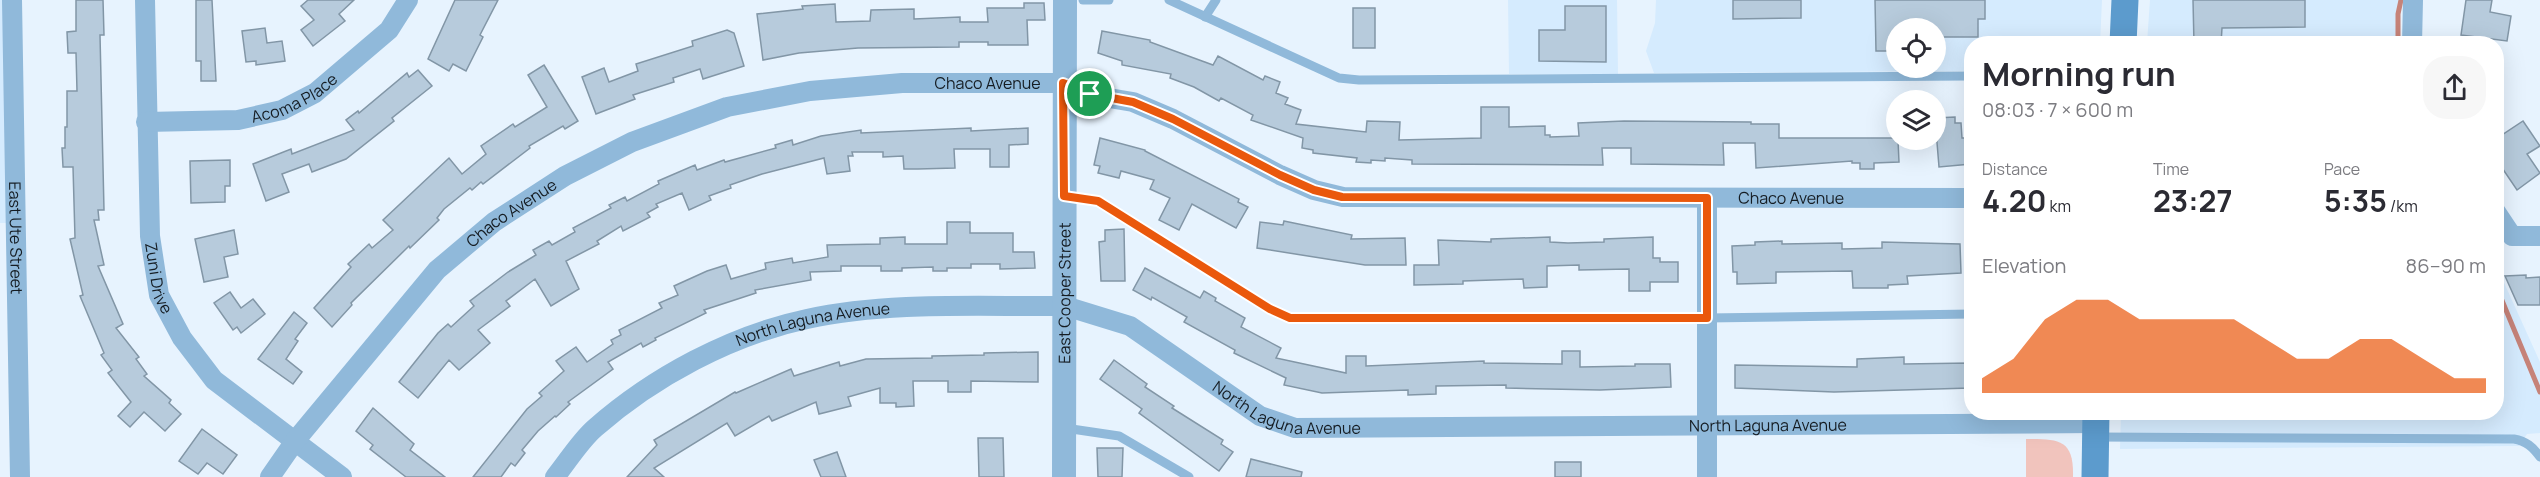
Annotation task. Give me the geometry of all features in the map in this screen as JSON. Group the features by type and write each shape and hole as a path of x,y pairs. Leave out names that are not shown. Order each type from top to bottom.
{"main road":[{"path":"2123,36 2125,0"},
{"path":"2095,424 2095,477"}],"street":[{"name":"East Ute Street","path":"12,0 20,477"},
{"name":"Zuni Drive","path":"145,0 150,237 159,295 182,338 214,380 342,477"},
{"name":"Acoma Place","path":"146,122 238,120 282,110 315,93 389,30 408,0"},
{"name":"East Cooper Street","path":"1064,477 1063,83 1065,0"},
{"path":"2412,36 2413,0"},
{"name":"Chaco Avenue","path":"270,477 295,441 437,270 495,222 565,176 632,142 727,107 810,91 902,83 1063,83 1090,94 1133,102 1173,119 1280,175 1314,190 1342,197 1964,198"},
{"path":"1707,198 1707,477"},
{"path":"2504,224 2512,236 2540,236"},
{"name":"North Laguna Avenue","path":"555,477 594,429 658,380 729,344 806,319 882,309 1065,306 1130,326 1260,416 1295,428 1707,424 2095,424"}],"lane":[{"path":"1083,0 1109,0"},
{"path":"1169,0 1339,78 1359,80 1964,76"},
{"path":"1205,17 1216,0"},
{"path":"1064,196 1098,201 1270,309 1290,318 1707,318 1964,315"},
{"path":"2095,424 2514,439 2523,441 2534,448 2540,457"},
{"path":"1064,428 1119,436 1189,477"}],"shaded area":[{"path":"0,0 4,0 8,223 0,223"},
{"path":"1508,0 1617,0 1618,74 1509,74"},
{"path":"1656,0 2102,0 2100,36 1964,36 1964,71 1946,71 1946,18 1886,18 1886,72 1654,73 1646,51 1655,23"},
{"path":"2150,0 2399,0 2397,36 2147,36"},
{"path":"2504,283 2540,362 2540,433 2527,434 2519,446 2120,449 2121,420 2504,420"},
{"path":"2026,439 2056,441 2067,448 2073,464 2073,477 2026,477"}],"building":[{"path":"76,0 103,0 104,35 100,35 104,210 98,210 99,220 94,220 104,265 98,266 123,324 116,328 139,357 136,359 147,374 144,376 171,400 169,403 181,414 165,431 144,412 130,427 118,416 131,402 108,373 112,370 101,355 104,353 80,296 83,295 70,239 75,238 73,167 63,167 62,148 65,148 65,127 67,127 67,91 77,91 76,53 68,53 67,32 76,31"},
{"path":"196,0 212,0 216,81 201,81 201,61 196,61"},
{"path":"308,0 354,0 339,14 345,21 313,46 301,30 314,20 301,6"},
{"path":"455,0 498,0 480,35 483,37 466,71 453,64 449,71 428,59"},
{"path":"1733,0 1801,0 1801,18 1733,19"},
{"path":"1875,0 1985,0 1985,19 1978,19 1978,36 1946,37 1946,18 1886,18 1886,51 1876,51"},
{"path":"2193,0 2305,0 2305,27 2222,28 2222,36 2194,36"},
{"path":"2466,0 2492,0 2490,12 2511,16 2507,41 2504,41 2504,36 2461,35"},
{"path":"1024,3 1044,3 1045,20 1027,20 1028,45 959,42 959,47 858,48 799,53 763,60 757,14 803,9 802,6 835,4 836,22 870,21 871,10 914,9 914,19 960,17 960,22 988,22 987,8 1024,8"},
{"path":"1565,6 1606,6 1606,62 1539,61 1539,30 1565,30"},
{"path":"1353,8 1375,8 1375,48 1353,48"},
{"path":"265,28 267,43 282,41 285,61 256,65 256,61 246,62 242,31"},
{"path":"727,30 734,33 744,66 703,79 700,69 673,78 674,82 633,95 635,99 596,114 582,77 604,68 609,82 638,71 636,64 693,46 692,41"},
{"path":"1102,31 1150,40 1150,42 1213,65 1218,56 1263,80 1265,76 1280,82 1276,93 1288,98 1285,104 1301,110 1296,124 1366,132 1367,121 1400,122 1399,140 1481,138 1481,107 1509,107 1509,127 1545,126 1545,135 1550,135 1550,137 1579,136 1578,123 1624,121 1779,124 1779,138 1886,138 1886,150 1898,150 1899,162 1874,163 1874,169 1860,169 1860,163 1852,163 1852,161 1756,168 1755,143 1723,143 1724,165 1631,164 1631,148 1602,148 1603,165 1412,164 1412,160 1385,158 1385,161 1371,160 1371,163 1356,162 1357,158 1313,153 1313,150 1302,148 1303,138 1251,120 1253,115 1221,98 1219,101 1194,87 1170,78 1171,74 1122,65 1122,61 1098,53"},
{"path":"544,65 578,121 565,129 563,126 529,146 530,148 483,184 481,182 472,190 470,188 444,209 437,218 439,220 351,303 352,305 332,327 314,308 351,267 348,264 369,244 372,248 393,230 383,220 449,158 462,174 486,154 481,146 513,124 515,127 547,107 528,75"},
{"path":"418,70 432,86 392,118 394,121 346,159 312,172 309,164 282,174 289,192 266,201 253,164 291,149 292,154 354,130 346,120 358,111 359,113 407,73 409,77"},
{"path":"1946,117 1955,117 1955,123 1961,123 1962,138 1964,138 1964,165 1939,167 1938,150 1946,150"},
{"path":"2523,121 2540,146 2527,154 2540,173 2517,190 2504,171 2504,134"},
{"path":"971,128 971,131 1028,128 1028,144 1009,145 1009,167 990,167 990,149 954,149 955,168 918,169 904,169 903,156 883,157 883,152 852,152 853,156 848,156 850,171 827,174 824,158 730,185 731,188 709,196 711,200 689,210 682,193 656,204 658,207 647,213 650,217 623,231 621,226 597,241 599,244 566,261 579,289 551,306 535,279 506,301 510,306 478,330 490,343 459,370 449,360 418,398 399,382 438,333 448,324 451,327 474,306 470,301 508,272 536,255 533,250 549,241 552,245 575,232 573,228 611,208 609,205 625,197 627,201 659,184 658,181 695,165 697,170 724,160 725,162 776,148 775,145 792,140 793,145 821,136 861,130 861,133"},
{"path":"1100,138 1145,150 1239,199 1238,202 1248,207 1236,228 1192,204 1179,230 1159,220 1170,198 1150,189 1154,180 1121,171 1119,178 1098,173 1100,166 1094,165"},
{"path":"230,160 230,186 225,186 225,202 191,203 190,161"},
{"path":"1284,221 1352,235 1351,239 1405,238 1406,265 1365,265 1257,248 1260,222 1283,225"},
{"path":"947,222 970,222 970,233 1013,233 1013,252 1034,252 1035,268 1000,269 1000,264 971,264 971,268 947,268 947,271 933,271 933,267 881,271 881,266 841,266 841,271 810,272 811,280 755,290 756,293 704,310 706,313 655,338 656,340 643,347 641,343 608,362 613,369 568,402 570,404 538,431 522,450 525,453 515,466 511,463 501,477 473,477 527,409 542,396 539,393 564,371 556,361 576,347 587,362 613,344 611,340 621,335 619,330 662,308 659,303 678,295 674,286 726,265 731,279 766,269 765,263 792,258 793,263 828,257 827,245 880,244 880,238 905,237 905,244 947,244"},
{"path":"1124,229 1125,281 1101,281 1099,242 1105,241 1105,230"},
{"path":"234,230 238,254 224,257 228,277 204,282 195,239"},
{"path":"1550,237 1550,242 1568,243 1653,237 1653,258 1660,258 1660,262 1678,262 1678,282 1650,282 1650,291 1629,291 1629,269 1579,270 1579,265 1547,266 1547,287 1524,288 1523,279 1414,285 1414,265 1439,265 1438,240 1491,242 1491,239"},
{"path":"1782,241 1782,244 1842,243 1842,249 1882,248 1882,242 1960,244 1961,273 1907,276 1908,284 1888,285 1888,288 1853,288 1852,271 1776,272 1776,283 1737,284 1737,272 1733,272 1732,246"},
{"path":"1145,268 1200,298 1204,291 1216,298 1215,301 1245,318 1241,327 1281,348 1276,358 1346,373 1346,356 1366,356 1366,366 1484,361 1484,363 1562,364 1562,351 1580,351 1580,367 1670,364 1671,387 1600,390 1506,388 1506,385 1436,386 1436,394 1408,395 1408,390 1322,393 1284,385 1286,378 1234,353 1235,350 1184,322 1187,317 1152,297 1151,300 1133,290"},
{"path":"2526,275 2526,278 2540,277 2540,305 2518,305 2505,276"},
{"path":"230,292 241,308 253,299 265,314 241,333 237,327 233,330 214,303"},
{"path":"294,312 307,323 295,339 298,341 286,359 302,372 293,384 258,359"},
{"path":"1038,352 1038,382 971,381 971,392 948,392 948,381 913,381 914,406 896,407 896,403 880,403 880,388 848,397 851,406 819,414 816,402 772,421 769,416 735,436 727,423 654,468 664,477 627,477 657,445 654,440 735,392 791,369 794,376 839,362 840,366 866,359"},
{"path":"1904,357 1904,364 1964,363 1964,388 1834,392 1735,388 1735,365 1857,367 1857,359"},
{"path":"1114,360 1147,384 1145,387 1174,406 1172,408 1223,440 1221,444 1233,452 1219,471 1139,413 1142,409 1100,379"},
{"path":"373,408 414,444 410,450 445,477 406,477 370,449 373,445 356,431"},
{"path":"202,429 237,455 223,474 207,463 198,474 179,461"},
{"path":"978,438 1003,438 1004,477 979,477"},
{"path":"1097,448 1123,448 1122,477 1098,477"},
{"path":"837,452 846,477 821,477 814,460"},
{"path":"1251,459 1302,472 1301,477 1246,477"},
{"path":"1555,462 1581,462 1581,477 1555,477"}],"waterway":[{"path":"2398,36 2398,14 2401,0"},
{"path":"2504,305 2540,392"}],"route":[{"path":"1063,83 1090,94 1133,102 1173,119 1280,175 1314,190 1342,197 1707,198 1707,318 1290,318 1270,309 1098,201 1064,196 1063,83"}]}
